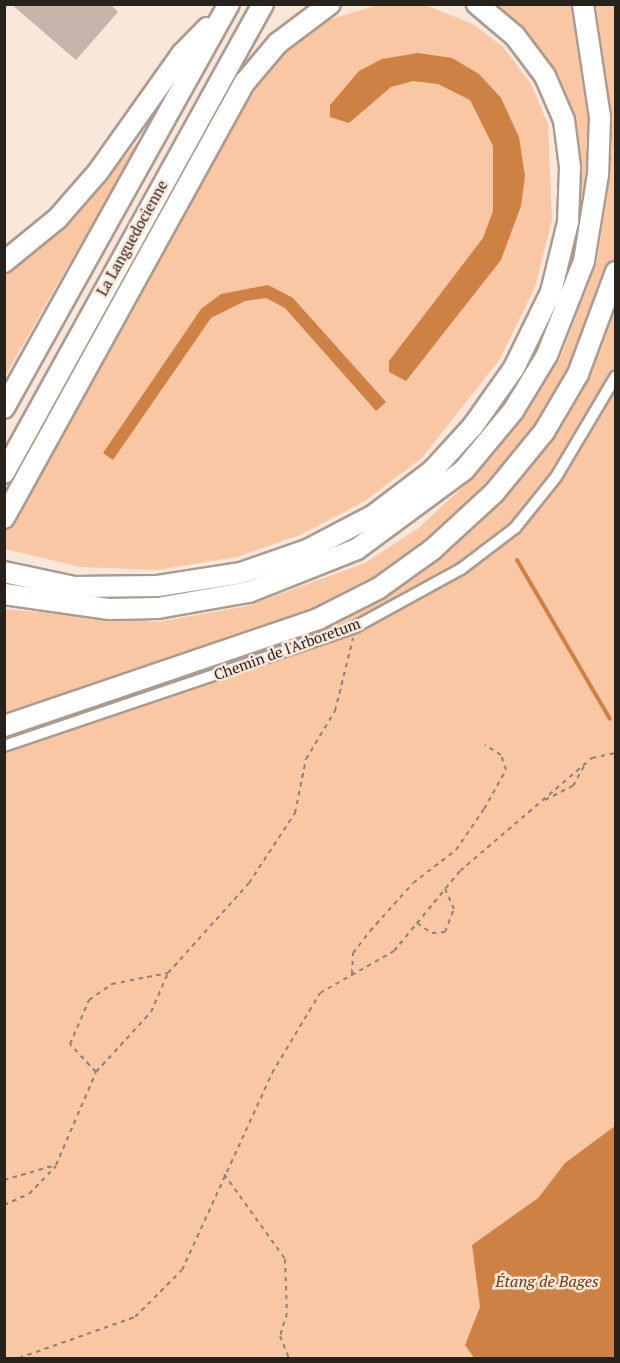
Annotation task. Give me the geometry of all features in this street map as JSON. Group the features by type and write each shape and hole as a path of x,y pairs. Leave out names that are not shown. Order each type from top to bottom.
{"highway":[{"name":"La Languedocienne","path":"4,473 263,4"},
{"path":"4,518 245,82 278,43 330,4"},
{"path":"4,572 74,587 158,586 241,573 307,550 374,515 433,470 473,426 514,368 551,292 568,222 570,167 564,120 545,75 515,36 477,4"},
{"path":"4,594 129,609 249,592 357,549 464,470 513,411 547,355 584,261 598,175 600,117 583,4"},
{"name":"La Languedocienne","path":"4,408 228,6"},
{"path":"4,262 78,196 182,54 228,6"},
{"path":"4,726 318,619 379,588 433,549 494,493 544,432 578,374 615,272"}],"street":[{"name":"Chemin de l'Arboretum","path":"4,746 355,627 461,568 515,528 556,477 615,376"}],"path":[{"path":"4,1205 29,1194 56,1165 96,1072 151,1012 168,973 249,883 295,813 306,759 344,684 355,627"},
{"path":"352,974 353,953 370,931 413,883 456,850 484,809 506,770 501,755 485,745"},
{"path":"19,1359 135,1317 182,1270 223,1173 272,1072 320,993 394,951 445,889 542,801 586,763 615,753"},
{"path":"542,801 573,786 586,763"},
{"path":"417,923 432,933 445,932 454,909 445,889"},
{"path":"96,1072 70,1044 89,1000 112,984 168,973"},
{"path":"4,1180 56,1165"},
{"path":"223,1173 285,1259 287,1313 280,1336 289,1359"}],"shaded area":[{"path":"381,4 428,6 473,24 503,47 531,84 548,124 552,220 535,287 500,359 422,458 365,501 300,535 237,557 157,570 80,567 5,549 5,521 173,223 256,89 289,48 322,22"},
{"path":"491,5 574,5 590,113 582,227 574,117 554,70 522,28"},
{"path":"595,5 615,5 615,1126 565,1163 538,1198 472,1245 480,1307 465,1345 474,1358 5,1358 5,609 157,622 247,606 365,563 417,529 475,476 559,361 597,262 610,174 611,112"},
{"path":"142,137 5,376 5,276 65,227"}],"water":[{"path":"418,53 452,58 479,74 501,98 519,137 525,176 521,206 501,260 406,381 389,372 389,361 483,238 493,211 493,146 470,100 438,84 413,81 391,87 349,123 330,117 330,105 359,71 382,59"},
{"path":"268,285 293,298 386,402 376,411 285,308 266,298 245,301 211,318 113,460 103,453 201,309 221,294"},
{"name":"Étang de Bages","path":"615,1126 615,1358 474,1358 465,1345 480,1307 472,1245 538,1198 565,1163"}],"building":[{"path":"11,4 110,4 118,12 76,60"}],"waterway":[{"path":"517,560 610,719"}]}
